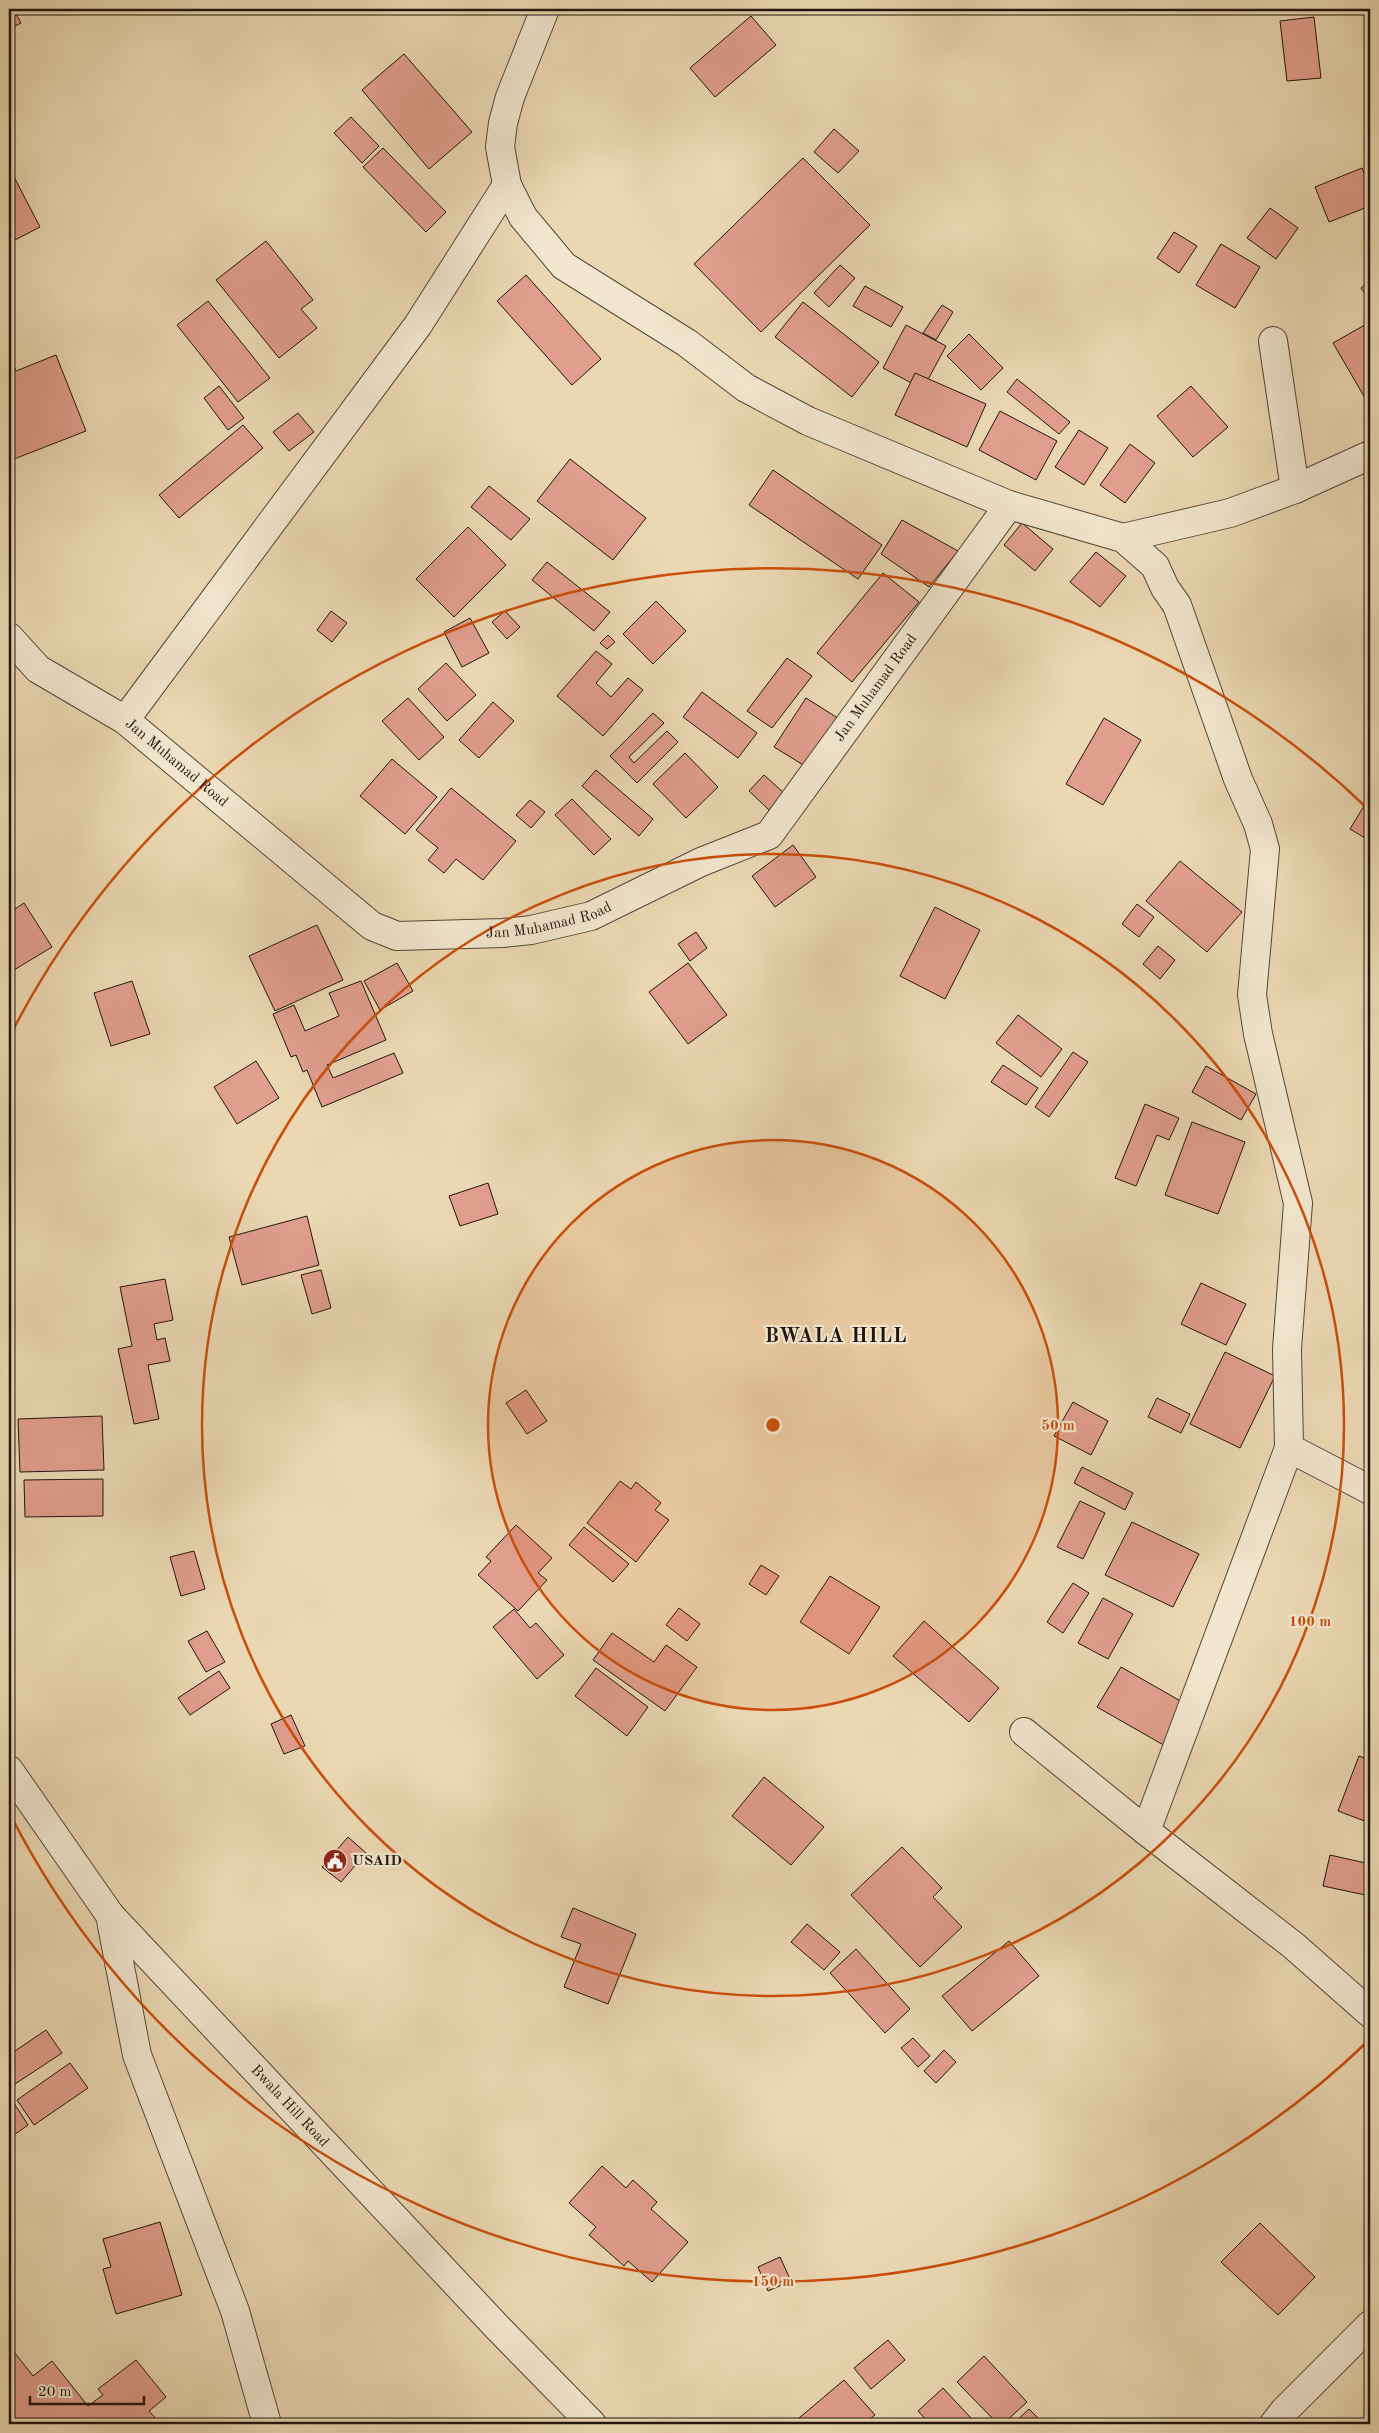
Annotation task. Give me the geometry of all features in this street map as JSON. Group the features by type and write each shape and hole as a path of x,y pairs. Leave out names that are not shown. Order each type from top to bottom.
{"street":[{"path":"545,9 510,96 503,123 500,147 507,186 523,217 564,266 687,343 746,388 808,421 1009,505 1123,538 1155,566 1165,588 1177,605 1238,779 1258,824 1265,849 1252,994 1258,1034 1298,1203 1288,1349 1289,1448 1146,1831"},
{"path":"126,720 418,325 507,186"},
{"path":"1274,341 1295,489"},
{"path":"1123,538 1230,513 1295,489 1370,455"},
{"name":"Jan Muhamad Road","path":"9,637 38,669 126,720 372,926 397,936 503,933 531,930 591,916 701,862 769,835 1009,505"},
{"path":"1289,1448 1370,1490"},
{"path":"1024,1732 1146,1831 1294,1946 1370,2013"},
{"name":"Bwala Hill Road","path":"9,1770 110,1915 498,2328 592,2424"},
{"path":"110,1915 137,2055 235,2311 267,2424"},
{"path":"1274,2424 1284,2411 1370,2325"}],"building":[{"path":"9,9 13,9 21,23 9,29"},
{"path":"751,16 776,45 715,97 690,68"},
{"path":"1314,17 1321,78 1287,81 1280,21"},
{"path":"404,54 472,132 429,169 362,90"},
{"path":"351,117 379,146 362,163 334,133"},
{"path":"834,129 859,151 838,173 814,152"},
{"path":"383,148 446,212 426,232 363,167"},
{"path":"803,158 870,225 761,332 694,264"},
{"path":"1362,168 1370,188 1370,206 1329,222 1315,187"},
{"path":"12,173 40,227 9,243 9,175"},
{"path":"1270,208 1298,228 1276,259 1247,238"},
{"path":"1174,232 1197,246 1179,273 1157,258"},
{"path":"266,241 313,300 301,309 317,328 279,358 216,280"},
{"path":"1221,244 1260,267 1235,308 1196,285"},
{"path":"840,265 855,278 829,307 814,293"},
{"path":"526,275 601,359 572,385 497,301"},
{"path":"1370,281 1370,300 1361,288"},
{"path":"865,286 903,307 891,327 853,306"},
{"path":"208,301 270,378 238,402 177,325"},
{"path":"803,302 879,362 852,397 775,337"},
{"path":"942,305 953,312 936,340 923,333"},
{"path":"1370,322 1370,395 1365,398 1333,343"},
{"path":"906,325 946,346 923,389 883,368"},
{"path":"969,334 1003,368 981,390 947,356"},
{"path":"56,355 86,431 9,461 9,356 16,371"},
{"path":"915,373 986,404 967,447 895,415"},
{"path":"1017,379 1070,422 1059,434 1007,392"},
{"path":"219,386 244,418 228,430 204,398"},
{"path":"1191,386 1228,427 1193,457 1157,416"},
{"path":"1000,411 1057,441 1036,480 979,450"},
{"path":"298,413 314,432 289,451 273,432"},
{"path":"243,425 263,448 179,518 159,495"},
{"path":"1079,430 1108,448 1084,485 1055,467"},
{"path":"1130,444 1155,463 1125,503 1100,485"},
{"path":"570,459 646,518 613,560 537,501"},
{"path":"773,470 882,545 858,579 749,505"},
{"path":"489,486 530,519 511,540 471,507"},
{"path":"902,520 958,551 929,587 881,554"},
{"path":"1022,523 1053,549 1035,571 1004,545"},
{"path":"468,527 506,565 454,617 416,579"},
{"path":"1096,552 1126,576 1100,607 1070,582"},
{"path":"547,562 610,612 594,631 532,580"},
{"path":"883,573 919,602 852,682 817,653"},
{"path":"656,601 686,631 653,664 623,634"},
{"path":"331,611 347,623 332,642 317,630"},
{"path":"505,611 520,627 507,639 492,622"},
{"path":"470,618 489,653 462,667 444,632"},
{"path":"608,635 615,642 607,649 600,643"},
{"path":"596,651 612,664 596,683 611,697 628,678 643,690 603,736 557,696"},
{"path":"787,658 812,676 772,728 747,711"},
{"path":"446,663 476,695 447,721 418,689"},
{"path":"702,692 757,733 738,758 683,717"},
{"path":"408,698 444,737 419,760 382,721"},
{"path":"806,698 844,722 813,771 774,747"},
{"path":"493,702 514,721 479,758 459,740"},
{"path":"653,713 664,723 629,757 634,763 667,731 678,742 637,783 610,756"},
{"path":"1104,718 1141,740 1103,805 1066,784"},
{"path":"685,753 718,787 686,818 653,784"},
{"path":"392,759 437,797 405,834 360,796"},
{"path":"596,770 653,819 639,836 582,786"},
{"path":"764,775 784,793 769,810 749,791"},
{"path":"451,788 516,841 483,880 456,859 444,873 428,860 438,848 416,830"},
{"path":"1370,796 1370,841 1350,829"},
{"path":"572,799 611,839 594,855 555,815"},
{"path":"530,800 545,812 531,828 516,815"},
{"path":"793,845 816,877 775,907 752,876"},
{"path":"1180,861 1242,912 1207,952 1146,901"},
{"path":"24,903 52,947 9,973 9,913"},
{"path":"1137,904 1154,917 1139,937 1122,924"},
{"path":"935,907 980,930 945,999 900,976"},
{"path":"317,925 343,980 275,1011 249,956"},
{"path":"696,932 707,948 690,961 678,944"},
{"path":"1158,946 1175,960 1160,979 1143,964"},
{"path":"397,963 413,991 380,1010 364,981"},
{"path":"688,963 727,1015 688,1044 649,992"},
{"path":"132,981 150,1034 111,1046 94,993"},
{"path":"361,981 386,1040 327,1065 333,1078 394,1053 403,1073 322,1107 307,1070 303,1072 296,1055 291,1057 273,1014 294,1005 305,1031 339,1016 329,993"},
{"path":"1018,1015 1062,1049 1041,1077 996,1043"},
{"path":"1073,1052 1088,1062 1049,1117 1035,1107"},
{"path":"256,1061 279,1098 237,1124 214,1087"},
{"path":"1003,1065 1038,1088 1026,1105 991,1082"},
{"path":"1206,1066 1256,1094 1241,1120 1192,1092"},
{"path":"1145,1104 1179,1118 1169,1140 1157,1135 1136,1186 1115,1178"},
{"path":"1192,1122 1245,1142 1218,1214 1165,1195"},
{"path":"488,1183 498,1214 460,1226 449,1196"},
{"path":"307,1216 319,1265 242,1285 229,1237"},
{"path":"321,1270 331,1308 312,1314 301,1275"},
{"path":"165,1279 173,1320 154,1324 157,1340 165,1338 170,1361 148,1365 159,1419 134,1424 118,1349 132,1346 120,1287"},
{"path":"1201,1283 1246,1304 1226,1345 1181,1324"},
{"path":"1225,1352 1275,1376 1240,1448 1190,1424"},
{"path":"526,1390 547,1421 527,1434 506,1403"},
{"path":"1157,1398 1190,1414 1181,1433 1148,1417"},
{"path":"1073,1402 1108,1421 1091,1455 1054,1436"},
{"path":"102,1416 104,1470 20,1472 18,1419"},
{"path":"1082,1467 1133,1493 1125,1510 1074,1483"},
{"path":"103,1479 103,1516 25,1517 24,1480"},
{"path":"620,1481 631,1489 636,1482 661,1503 655,1510 669,1520 636,1562 587,1523"},
{"path":"1080,1501 1105,1513 1083,1559 1057,1547"},
{"path":"1132,1522 1199,1554 1173,1607 1105,1575"},
{"path":"516,1525 552,1558 538,1573 547,1580 518,1611 478,1575 491,1561 486,1557"},
{"path":"584,1527 629,1564 613,1582 569,1545"},
{"path":"194,1551 205,1589 181,1596 170,1557"},
{"path":"761,1565 779,1576 766,1595 749,1584"},
{"path":"830,1576 880,1607 849,1654 800,1622"},
{"path":"1073,1583 1089,1593 1063,1633 1047,1622"},
{"path":"1103,1598 1133,1614 1108,1659 1078,1643"},
{"path":"679,1608 700,1624 687,1641 666,1625"},
{"path":"514,1609 530,1628 536,1623 564,1655 537,1679 493,1627"},
{"path":"924,1621 999,1688 969,1722 893,1656"},
{"path":"207,1631 225,1662 206,1672 188,1641"},
{"path":"612,1633 654,1662 666,1645 697,1667 665,1711 593,1660"},
{"path":"1121,1667 1191,1707 1167,1747 1097,1707"},
{"path":"596,1668 648,1707 627,1736 575,1696"},
{"path":"219,1671 230,1688 190,1715 178,1698"},
{"path":"291,1715 305,1746 284,1754 271,1724"},
{"path":"1359,1756 1370,1760 1370,1823 1338,1811"},
{"path":"764,1777 824,1827 791,1865 732,1816"},
{"path":"348,1837 366,1853 341,1882 322,1867"},
{"path":"902,1847 942,1888 933,1897 962,1927 920,1967 851,1895"},
{"path":"1330,1855 1370,1864 1370,1896 1323,1886"},
{"path":"573,1908 636,1934 608,2004 564,1987 581,1944 561,1937"},
{"path":"807,1924 840,1952 824,1970 791,1942"},
{"path":"1009,1941 1039,1976 972,2031 942,1996"},
{"path":"856,1949 910,2009 885,2033 830,1973"},
{"path":"46,2030 62,2053 9,2088 9,2055"},
{"path":"913,2038 930,2056 918,2067 901,2048"},
{"path":"944,2050 956,2062 936,2083 924,2071"},
{"path":"70,2063 88,2088 34,2125 17,2100"},
{"path":"12,2100 28,2125 14,2135 9,2128 9,2102"},
{"path":"602,2166 626,2188 633,2180 657,2202 651,2209 688,2242 652,2282 628,2261 624,2266 589,2235 596,2227 569,2203"},
{"path":"160,2222 182,2295 116,2314 103,2269 111,2267 103,2239"},
{"path":"1260,2223 1315,2277 1278,2315 1221,2262"},
{"path":"780,2257 791,2281 768,2291 758,2267"},
{"path":"888,2340 905,2360 871,2389 854,2368"},
{"path":"11,2348 33,2376 52,2361 88,2406 103,2395 98,2389 136,2360 166,2397 149,2411 158,2421 154,2424 9,2424 9,2350"},
{"path":"984,2356 1027,2402 1003,2424 998,2424 957,2382"},
{"path":"844,2380 875,2415 864,2424 792,2424"},
{"path":"943,2388 971,2418 965,2424 930,2424 918,2411"},
{"path":"1029,2409 1044,2424 1013,2424"}],"place":[{"name":"USAID","path":"335,1861"}],"district":[{"name":"BWALA HILL","path":"836,1337"}]}
